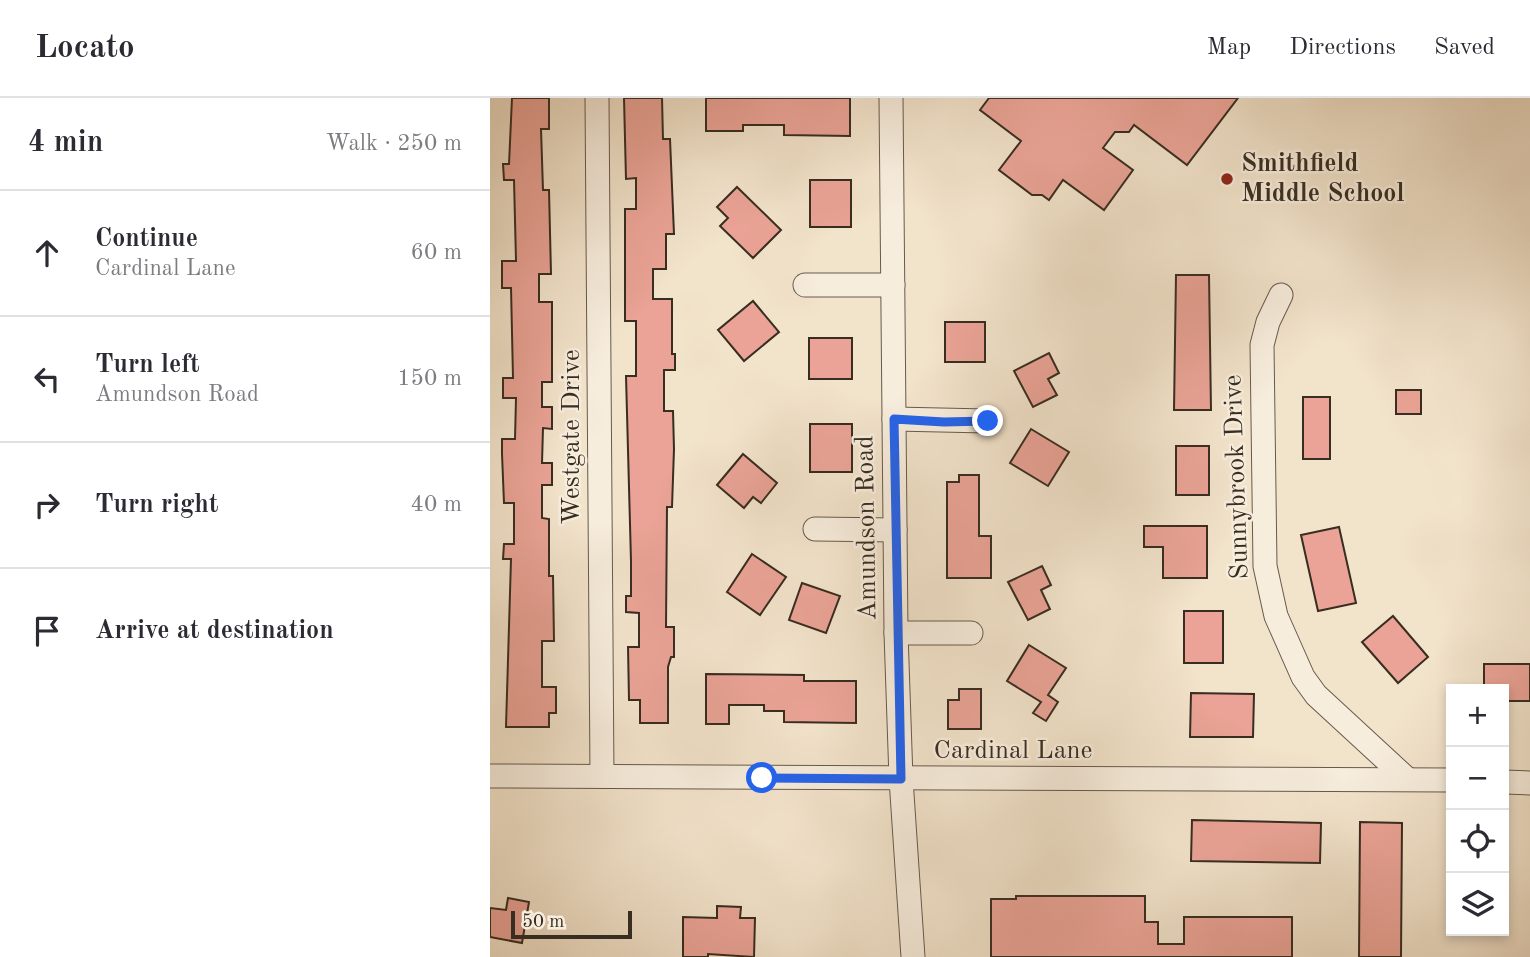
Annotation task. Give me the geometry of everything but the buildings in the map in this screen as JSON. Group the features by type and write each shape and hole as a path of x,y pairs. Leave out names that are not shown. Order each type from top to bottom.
{"street":[{"name":"Westgate Drive","path":"597,98 602,776"},
{"name":"Amundson Road","path":"891,98 896,633 901,779 913,957"},
{"path":"805,285 893,285"},
{"name":"Sunnybrook Drive","path":"1281,295 1268,322 1262,345 1265,566 1268,589 1276,616 1303,677 1316,695 1406,778"},
{"path":"894,419 988,421"},
{"path":"815,529 895,530"},
{"path":"896,633 971,633"},
{"name":"Cardinal Lane","path":"490,776 1446,780"},
{"path":"1509,782 1530,783"}],"place":[{"name":"Smithfield Middle School","path":"1227,179"}],"route":[{"path":"762,778 901,779 896,633 894,419 988,421"}]}
